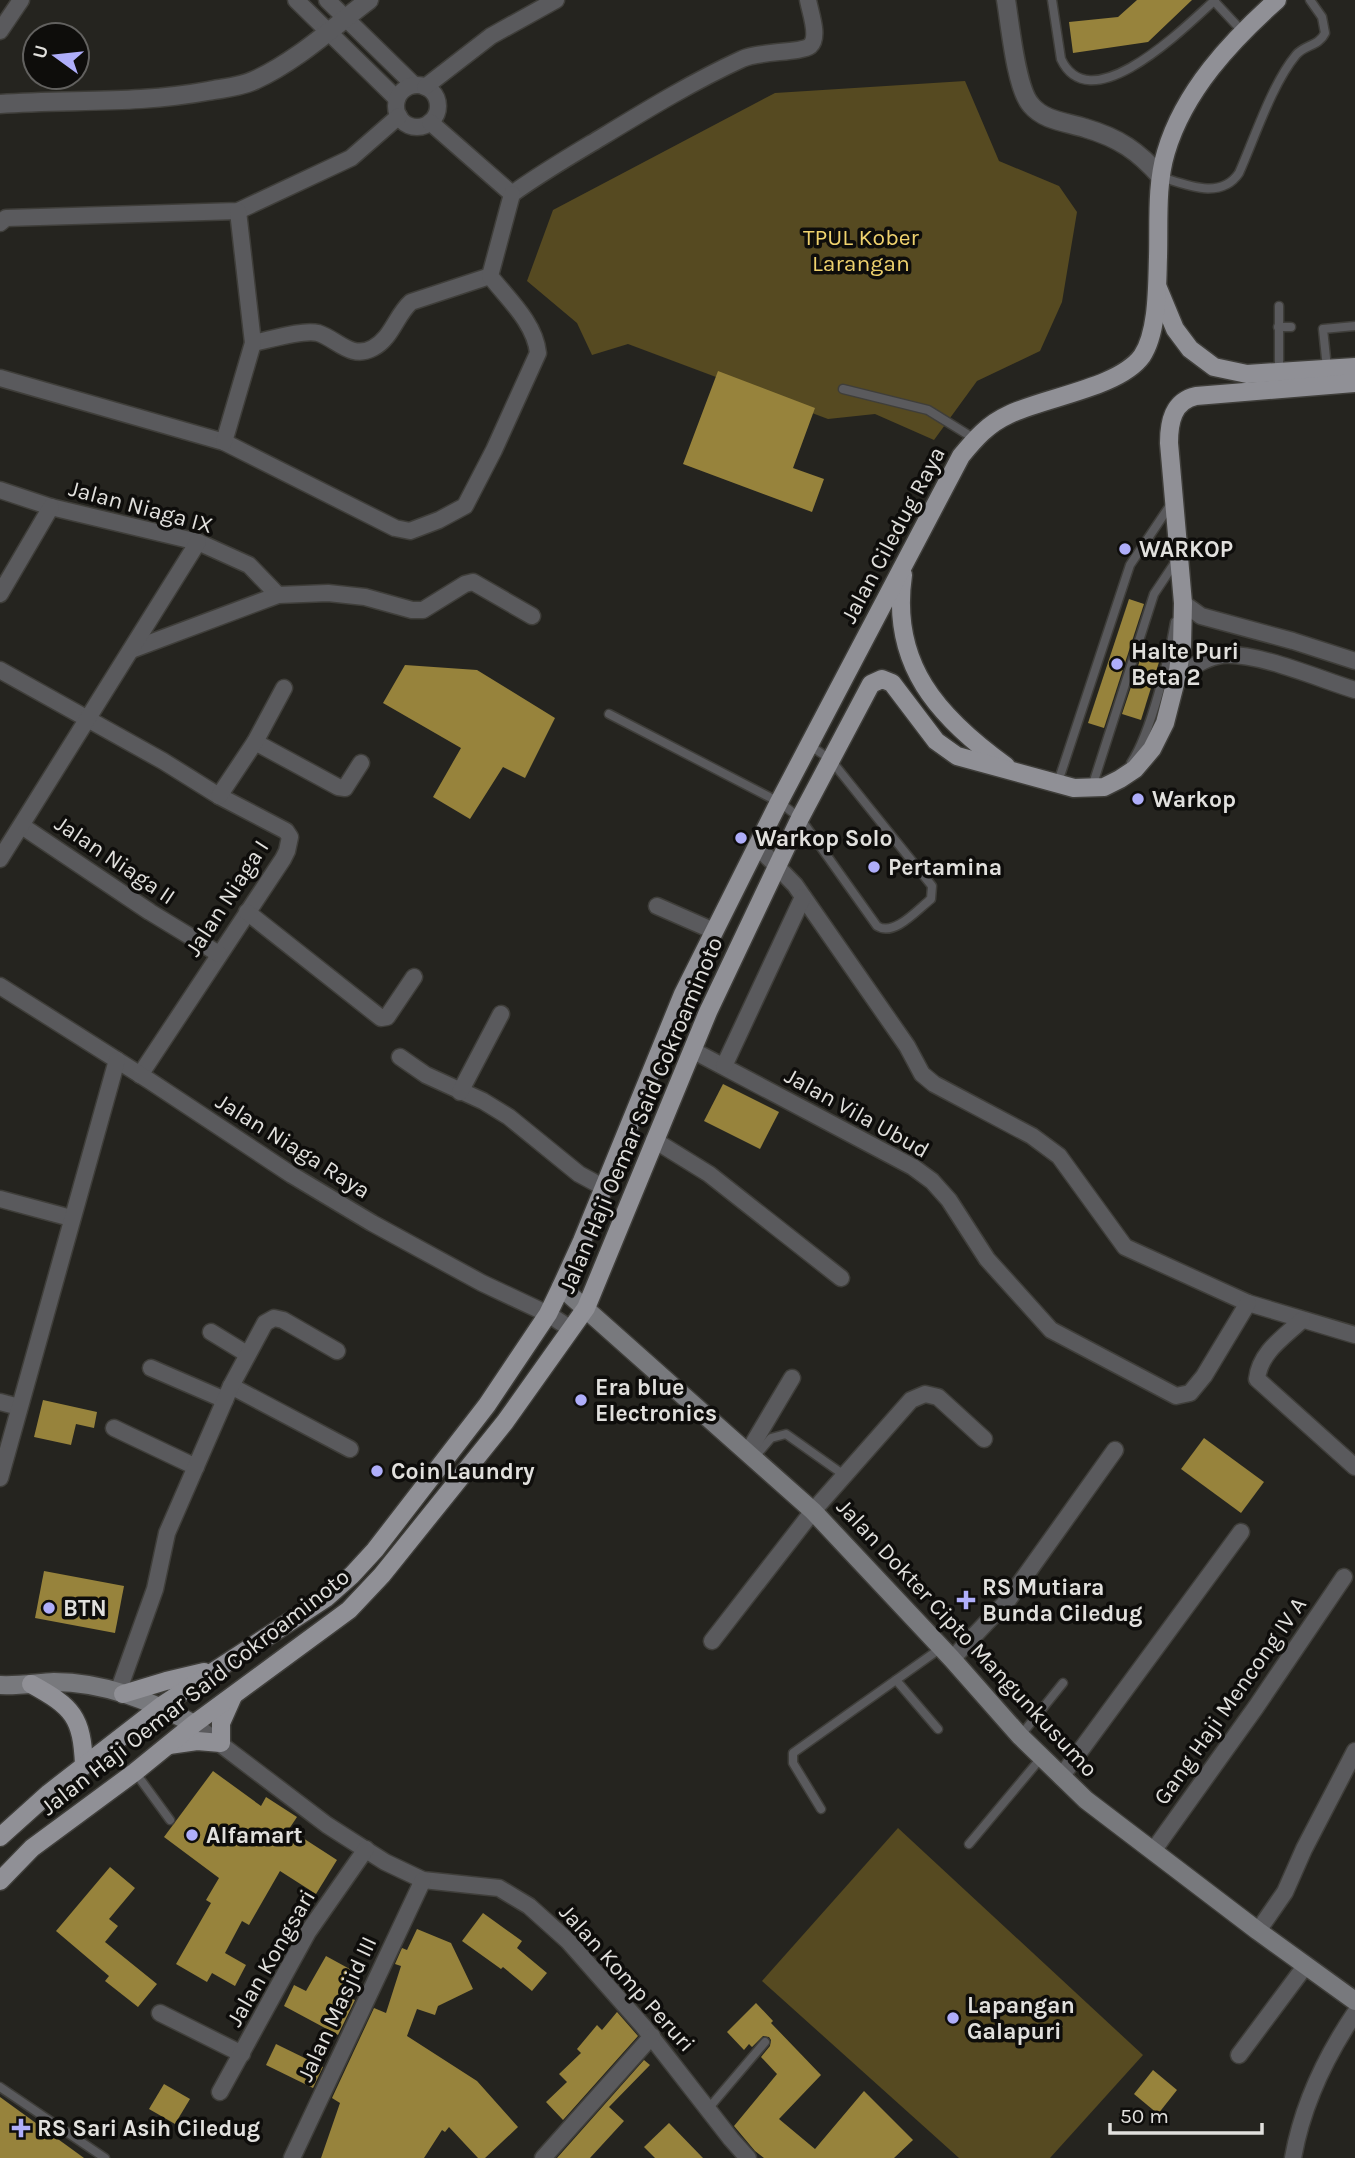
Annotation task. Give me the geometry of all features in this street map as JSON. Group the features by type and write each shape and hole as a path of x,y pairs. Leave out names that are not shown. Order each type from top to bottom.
{"main road":[{"name":"Jalan Ciledug Raya","path":"813,737 961,456 975,439 989,426 1009,414 1129,370 1142,355 1149,341 1157,286 1161,177 1172,134 1189,100 1211,69 1243,32 1277,0"},
{"path":"1157,286 1175,329 1190,349 1214,367 1236,373 1355,367"},
{"name":"Jalan Haji Oemar Said Cokroaminoto","path":"0,1881 32,1848 349,1609 382,1575 505,1422 586,1308 692,1050 800,818 868,689 878,680 889,681 945,750 957,755 1057,785 1092,789 1115,783 1141,764 1152,749 1165,723 1177,676 1183,634 1183,603 1172,502 1169,443 1170,424 1176,408 1188,397 1355,383"},
{"path":"908,555 901,589 902,622 909,656 918,676 950,720 974,743 1017,774"},
{"name":"Jalan Haji Oemar Said Cokroaminoto","path":"0,1838 49,1793 161,1706 326,1598 352,1575 487,1405 548,1314 683,994 813,737"},
{"name":"Jalan Dokter Cipto Mangunkusumo","path":"561,1287 813,1511 1020,1736 1086,1800 1355,2001"},
{"path":"120,1693 221,1666"},
{"path":"0,1685 72,1683 120,1693 161,1706 194,1724"},
{"path":"31,1684 56,1698 78,1722 83,1737 84,1765"},
{"path":"169,1745 197,1741 221,1743 221,1723 234,1694"}],"street":[{"path":"0,31 21,0"},
{"path":"296,0 397,99 399,116 409,125 416,127 430,122 435,117 438,103 431,91 419,86 327,0"},
{"path":"0,104 168,99 240,85 278,68 369,0"},
{"path":"397,99 404,90 419,86 491,36 556,0"},
{"path":"490,276 513,194 637,116 721,69 746,57 811,45 815,38 808,0"},
{"path":"1006,0 1022,88 1030,105 1059,122 1086,128 1130,147 1161,177"},
{"path":"0,223 6,218 238,211 351,158 399,116"},
{"path":"430,122 513,194"},
{"path":"224,442 253,343 238,211"},
{"path":"253,343 306,332 318,333 344,349 355,352 372,349 385,339 404,308 411,302 490,276"},
{"path":"0,378 224,442 402,531 410,531 466,506 538,353 537,338 531,328 490,276"},
{"name":"Jalan Niaga IX","path":"0,490 51,507 198,542 249,565 278,595"},
{"path":"0,594 51,507"},
{"path":"0,859 198,542"},
{"path":"131,650 278,595 328,593 365,597 412,610 423,610 465,584 473,582 532,616"},
{"path":"1177,676 1220,655 1262,660 1350,688 1352,660 1201,616 1183,603"},
{"path":"1262,660 1267,634"},
{"name":"Jalan Niaga I","path":"0,670 163,761 219,796 286,831 290,837 287,852 140,1074"},
{"path":"219,796 255,742 284,688"},
{"path":"255,742 338,787 345,788 361,763"},
{"name":"Jalan Niaga II","path":"22,826 150,912 219,954"},
{"path":"757,846 803,897 908,1046 922,1074 944,1090 1032,1136 1059,1156 1125,1247 1248,1303 1355,1335"},
{"path":"724,1066 803,897"},
{"path":"657,906 714,932"},
{"path":"247,912 381,1018 387,1017 414,977"},
{"name":"Jalan Niaga Raya","path":"0,986 140,1074 292,1175 372,1223 482,1283 548,1314 571,1329"},
{"path":"460,1092 501,1014"},
{"name":"Jalan Vila Ubud","path":"692,1050 913,1167 932,1181 949,1200 987,1259 1052,1330 1176,1396 1190,1393 1204,1376 1248,1303"},
{"path":"400,1057 426,1075 483,1101 509,1117 579,1174 603,1187"},
{"path":"0,1478 117,1060"},
{"path":"654,1140 709,1174 841,1278"},
{"path":"0,1199 71,1218"},
{"path":"120,1693 155,1589 167,1533 228,1393 265,1323 274,1318 283,1320 337,1351"},
{"path":"1303,1320 1266,1353 1259,1365 1257,1379 1355,1467"},
{"path":"211,1332 247,1354"},
{"path":"151,1368 228,1393 350,1449"},
{"path":"751,1455 792,1378"},
{"path":"712,1641 813,1511 911,1399 925,1394 939,1397 984,1438"},
{"path":"0,1402 19,1407"},
{"path":"114,1428 196,1467"},
{"path":"946,1654 1008,1600 1115,1450"},
{"path":"1061,1777 1241,1532"},
{"name":"Gang Haji Mencong IV A","path":"1153,1851 1256,1707 1344,1577"},
{"name":"Jalan Komp Peruri","path":"194,1724 327,1825 385,1862 423,1880 499,1888 515,1896 568,1941 652,2036 748,2158"},
{"path":"1258,1931 1285,1892 1304,1849 1355,1751"},
{"name":"Jalan Kongsari","path":"220,2092 308,1932 366,1849"},
{"name":"Jalan Masjid III","path":"292,2158 423,1880"},
{"path":"1239,2055 1306,1965"},
{"path":"160,2013 242,2054"},
{"path":"1293,2158 1303,2120 1325,2064 1355,2013"},
{"path":"543,2158 652,2036"}],"lane":[{"path":"1052,0 1061,59 1064,67 1075,76 1104,80 1155,54 1215,0 1243,32"},
{"path":"1161,177 1206,188 1221,188 1231,184 1239,173 1281,78 1298,52 1322,38 1325,25 1311,1"},
{"path":"1279,306 1279,372"},
{"path":"1326,369 1324,329 1355,326"},
{"path":"1278,327 1291,327"},
{"path":"843,389 928,410 975,439"},
{"path":"1057,785 1130,565 1172,502"},
{"path":"1092,789 1154,593 1178,559"},
{"path":"1115,783 1134,760 1145,731 1171,646 1181,584"},
{"path":"609,714 779,802 800,818 877,926 884,930 892,929 931,899 932,886 813,737"},
{"path":"751,1455 771,1438 786,1434 844,1475"},
{"path":"821,1809 793,1763 793,1753 896,1680 946,1654"},
{"path":"896,1680 937,1729"},
{"path":"1020,1736 1063,1683"},
{"path":"969,1844 1042,1758"},
{"path":"135,1772 170,1820"},
{"path":"708,2109 765,2042"},
{"path":"0,2087 105,2158"}],"green space":[{"name":"TPUL Kober Larangan","path":"965,81 999,161 1059,186 1077,212 1062,302 1040,351 977,381 934,440 875,414 828,419 628,344 592,355 577,323 527,281 553,210 775,93"},
{"name":"Lapangan Galapuri","path":"898,1828 1143,2055 1050,2158 959,2158 762,1981"}],"building":[{"path":"1137,0 1192,0 1148,42 1073,53 1069,22 1118,17"},
{"path":"718,371 815,408 793,468 824,479 812,512 683,464"},
{"name":"Halte Puri Beta 2","path":"1129,599 1144,604 1104,728 1088,723"},
{"name":"Halte Puri Beta 2","path":"1141,657 1159,662 1141,720 1122,714"},
{"path":"405,665 477,670 555,718 525,778 503,767 470,819 433,797 461,748 383,703"},
{"path":"723,1084 779,1112 760,1149 704,1121"},
{"path":"43,1400 97,1412 94,1428 76,1424 71,1445 34,1437"},
{"path":"1204,1438 1264,1482 1241,1513 1181,1469"},
{"path":"44,1571 124,1586 115,1633 35,1618"},
{"path":"213,1771 261,1806 266,1797 297,1817 289,1829 337,1860 316,1894 280,1871 249,1925 242,1921 225,1953 246,1965 235,1986 212,1973 207,1982 176,1964 211,1903 206,1900 219,1878 164,1837"},
{"path":"110,1867 135,1888 109,1919 118,1926 105,1942 157,1984 138,2007 105,1981 109,1976 56,1931"},
{"path":"483,1913 522,1941 517,1948 547,1973 532,1991 503,1967 501,1969 462,1941"},
{"path":"417,1929 451,1943 473,1989 438,2006 435,2015 417,2009 407,2036 477,2081 518,2127 485,2158 478,2158 449,2127 445,2132 442,2130 424,2158 321,2158 340,2103 332,2098 374,2008 386,2013 401,1966 395,1964 402,1948 407,1950"},
{"path":"326,1956 357,1973 344,1996 355,2000 338,2035 284,2006 294,1985 306,1991"},
{"path":"756,2003 773,2021 771,2023 821,2075 779,2119 815,2149 864,2091 913,2140 894,2158 764,2158 755,2151 734,2126 777,2074 761,2057 770,2046 771,2040 763,2036 752,2047 749,2044 744,2050 727,2032"},
{"path":"617,2012 638,2036 563,2120 546,2102 567,2082 559,2074 581,2053 577,2049 597,2025 602,2030"},
{"path":"276,2044 323,2067 313,2088 266,2065"},
{"path":"644,2060 650,2065 609,2107 624,2121 590,2158 557,2158"},
{"path":"1153,2070 1177,2090 1158,2114 1134,2094"},
{"path":"164,2084 190,2099 175,2124 149,2109"},
{"name":"RS Sari Asih Ciledug","path":"0,2097 84,2158 0,2158"},
{"path":"669,2123 703,2158 655,2158 644,2147"}],"place":[{"name":"WARKOP","path":"1125,549"},
{"name":"Halte Puri Beta 2","path":"1117,664"},
{"name":"Warkop","path":"1138,799"},
{"name":"Warkop Solo","path":"741,838"},
{"name":"Pertamina","path":"874,867"},
{"name":"Era blue Electronics","path":"581,1400"},
{"name":"Coin Laundry","path":"377,1471"},
{"name":"RS Mutiara Bunda Ciledug","path":"966,1600"},
{"name":"BTN","path":"49,1608"},
{"name":"Alfamart","path":"192,1835"},
{"name":"Lapangan Galapuri","path":"953,2018"},
{"name":"RS Sari Asih Ciledug","path":"21,2128"}]}
